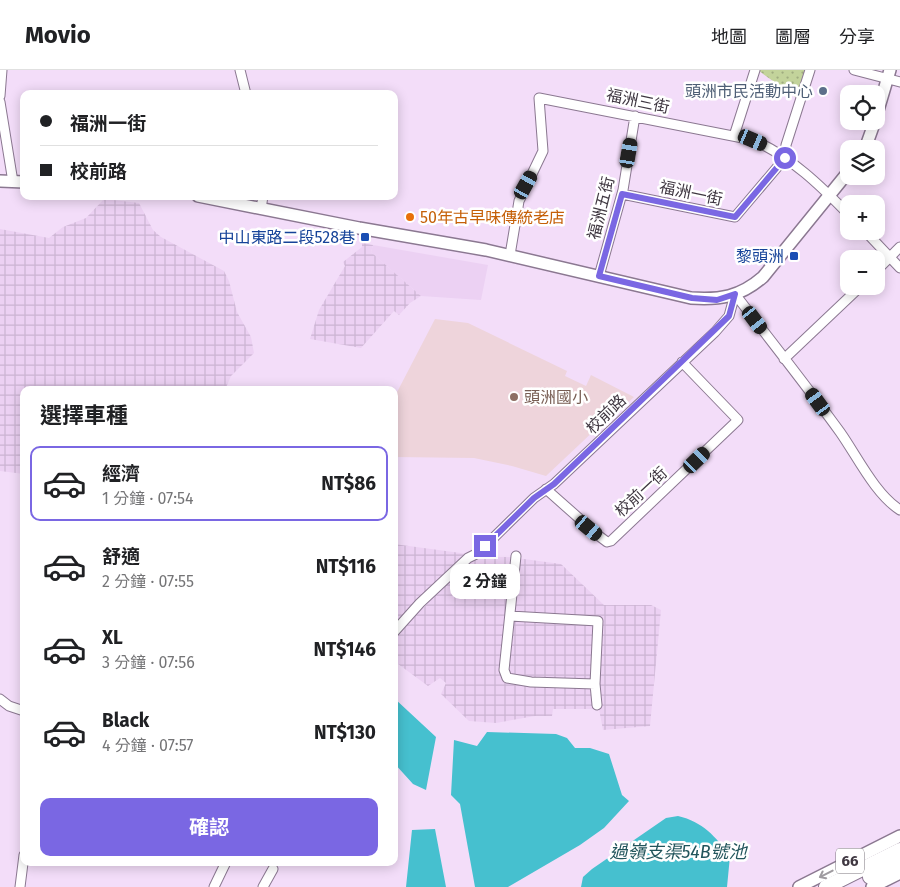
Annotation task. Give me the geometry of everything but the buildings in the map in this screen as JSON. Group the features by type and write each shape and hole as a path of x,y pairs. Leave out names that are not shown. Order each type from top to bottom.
{"highway":[{"name":"66","path":"826,887 900,850"},
{"name":"66","path":"847,887 900,861"}],"main road":[{"path":"885,88 889,75"},
{"path":"0,181 18,182"},
{"path":"217,200 510,255 692,298 717,300 751,287 763,277 840,182"},
{"name":"66","path":"799,887 900,836"},
{"name":"66","path":"872,887 900,874"}],"street":[{"path":"0,96 2,70"},
{"path":"240,70 245,90"},
{"path":"734,136 755,70"},
{"name":"福洲一街","path":"622,194 735,217 785,158 786,145 810,70"},
{"path":"854,70 889,75 900,82"},
{"name":"福洲三街","path":"510,255 519,201 543,152 539,98 753,140 773,149 840,205"},
{"path":"0,102 18,182"},
{"name":"福洲五街","path":"599,276 622,194 635,116"},
{"path":"261,209 262,200"},
{"path":"874,240 900,268"},
{"path":"885,262 900,247"},
{"path":"735,294 892,505 900,510"},
{"name":"校前路","path":"398,628 420,603 468,558 478,553 508,521 554,484 729,316 735,294"},
{"path":"784,359 852,295"},
{"name":"校前一街","path":"546,489 607,542 618,535 738,420 682,362"},
{"path":"516,556 504,670 507,678 531,682 595,684"},
{"path":"510,616 598,621 595,684 596,706"},
{"path":"0,699 9,706 20,710"},
{"path":"20,887 23,866"},
{"path":"214,887 224,866"},
{"path":"263,887 273,870"}],"shaded area":[{"path":"103,200 139,203 153,230 161,237 224,271 229,281 237,312 251,337 254,353 231,376 227,386 20,386 20,474 0,471 0,229 49,238 63,227 86,218"},
{"path":"362,243 373,245 371,252 421,296 410,303 399,315 394,311 361,348 310,339 319,310 345,266 343,262 362,247"},
{"path":"373,245 488,265 481,300 421,296 371,252"},
{"name":"頭洲國小","path":"435,319 468,323 567,371 565,376 586,386 591,375 634,397 619,411 615,411 546,476 474,458 398,457 398,390"},
{"path":"398,545 468,554 398,624"},
{"path":"473,557 509,557 561,564 604,605 651,605 661,610 650,726 603,730 599,709 553,709 552,716 535,716 496,723 469,721 441,694 446,683 440,678 428,686 398,664 398,634"}],"green space":[{"path":"759,70 807,70 798,99 759,71"}],"water":[{"path":"398,702 436,737 426,790 413,784 398,767"},
{"path":"487,732 556,734 567,738 575,748 590,748 609,754 622,795 629,801 604,828 580,845 508,887 475,887 460,804 451,795 454,740 477,746"},
{"name":"過嶺支渠54B號池","path":"678,816 695,822 708,831 730,856 727,887 581,887 583,877 592,869 666,818"},
{"path":"435,829 446,887 406,887 412,830"}],"place":[{"name":"頭洲市民活動中心","path":"823,91"},
{"name":"50年古早味傳統老店","path":"410,217"},
{"name":"中山東路二段528巷","path":"365,237"},
{"name":"黎頭洲","path":"794,256"},
{"name":"頭洲國小","path":"514,397"}],"route":[{"path":"485,546 508,521 534,498 554,484 716,332 729,316 735,294 717,300 692,298 599,276 622,194 735,217 785,158"}]}
